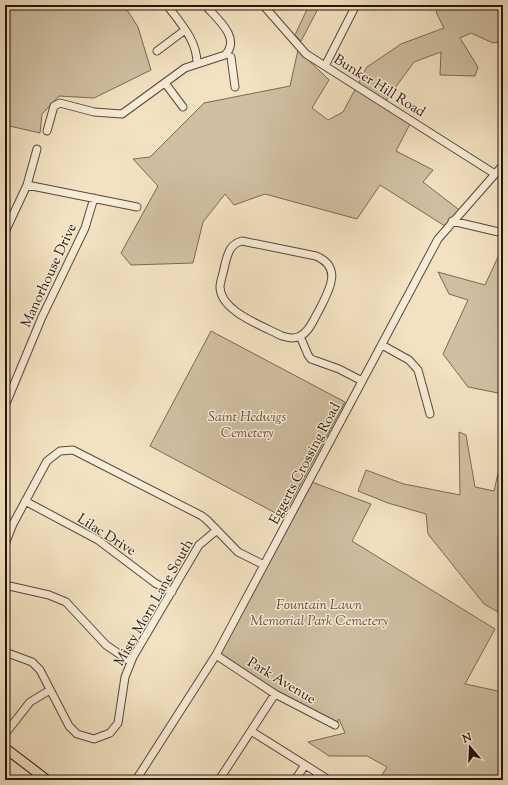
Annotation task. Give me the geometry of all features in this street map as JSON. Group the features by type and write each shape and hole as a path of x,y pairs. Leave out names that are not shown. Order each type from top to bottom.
{"main road":[{"path":"5,748 47,780"}],"street":[{"path":"167,5 194,44 197,63"},
{"path":"47,131 54,106 60,103 94,112 122,114 185,68 197,63 221,58 228,52 231,44 226,29 205,5"},
{"name":"Bunker Hill Road","path":"263,5 300,48 325,66 495,174"},
{"path":"325,66 356,5"},
{"path":"157,50 185,30"},
{"path":"231,57 235,87"},
{"path":"165,83 183,107"},
{"path":"5,232 27,185 37,150"},
{"name":"Eggerts Crossing Road","path":"136,780 216,655 438,239 452,221 503,165"},
{"path":"27,185 137,207"},
{"name":"Manorhouse Drive","path":"5,406 42,317 85,228 94,198"},
{"path":"452,221 503,233"},
{"path":"248,241 316,256 321,258 328,265 332,278 329,291 308,328 300,336 291,338 282,336 232,309 224,301 220,286 228,254 234,244 248,241"},
{"path":"300,336 308,355 312,359 339,369 362,381"},
{"path":"382,345 409,360 418,370 430,414"},
{"path":"5,544 25,501 47,461 60,451 79,451 202,516 238,552 264,565"},
{"name":"Lilac Drive","path":"25,501 98,540 155,583 172,592"},
{"name":"Misty Morn Lane South","path":"50,690 69,726 83,737 100,738 114,728 120,717 123,686 130,662 199,545 217,530"},
{"path":"5,585 49,594 66,602 106,645 130,662"},
{"path":"5,652 36,666 50,690 30,702 5,734"},
{"name":"Park Avenue","path":"216,655 275,694 335,725"},
{"path":"219,780 275,694"},
{"path":"251,731 329,780"},
{"path":"295,780 305,765"}],"green space":[{"path":"5,5 124,5 138,27 151,70 94,98 59,96 42,114 40,133 5,125"},
{"path":"309,5 320,5 301,41 295,35"},
{"path":"443,5 503,5 503,41 493,43 471,33 460,38 478,67 475,76 440,75 441,52 414,62 384,103 412,120 396,151 433,170 423,182 462,212 448,228 380,185 357,219 265,194 234,205 225,194 203,222 193,263 131,265 121,253 158,186 133,159 150,157 204,103 290,86 298,50 329,80 312,108 328,120 343,112 367,67 401,44 444,28 436,12"},
{"path":"498,257 503,258 503,394 468,387 443,354 468,300 449,294 438,272 485,285"},
{"name":"Saint Hedwigs Cemetery","path":"211,331 345,402 283,517 150,446"},
{"path":"459,432 466,435 475,487 494,491 499,469 503,470 503,513 498,538 498,612 484,604 428,534 426,514 388,503 358,491 366,470 404,484 460,495"},
{"name":"Fountain Lawn Memorial Park Cemetery","path":"309,481 371,504 352,541 495,629 465,684 498,691 503,696 503,780 379,780 387,767 367,756 329,756 308,742 345,733 339,719 335,725 275,694 216,655"}]}
